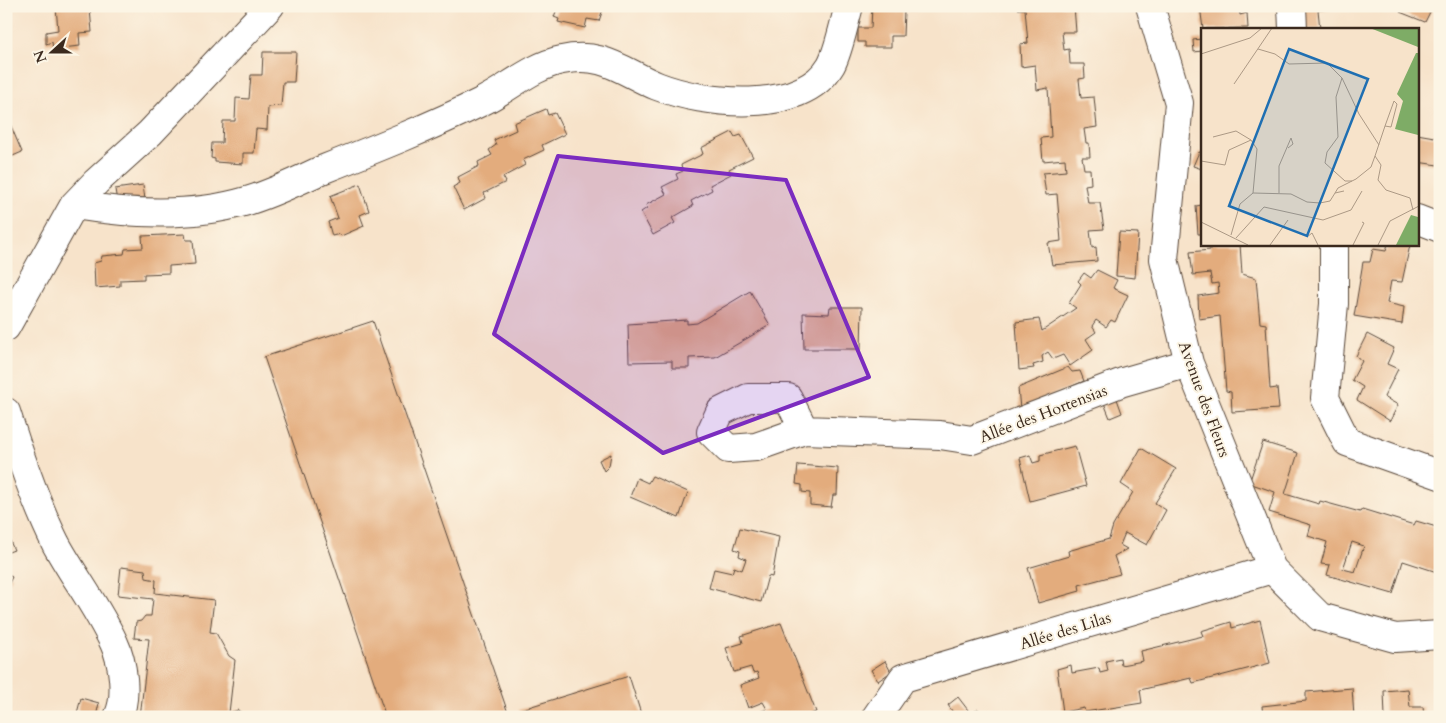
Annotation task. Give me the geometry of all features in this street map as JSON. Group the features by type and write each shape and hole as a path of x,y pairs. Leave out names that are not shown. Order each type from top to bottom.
{"street":[{"path":"6,327 74,205 96,182 150,133 270,6"},
{"path":"74,205 117,212 184,210 247,200 408,135 482,102 524,76 561,60 588,58 616,64 657,86 712,100 770,101 811,86 831,65 849,6"},
{"name":"Avenue des Fleurs","path":"1150,6 1179,103 1164,259 1189,363 1272,569 1320,617 1395,638 1440,635"},
{"path":"1292,6 1293,28"},
{"path":"1418,219 1440,228"},
{"path":"1334,245 1334,304 1325,398 1347,442 1440,475"},
{"name":"Allée des Hortensias","path":"804,430 940,434 972,440 1123,382 1189,363"},
{"path":"6,412 21,460 56,543 114,644 122,678 121,710 118,717"},
{"name":"Allée des Lilas","path":"876,717 903,678 1272,569"}],"highlighted area":[{"path":"558,156 786,180 869,377 663,453 494,334"}],"building":[{"path":"99,6 90,9 92,32 79,33 80,46 53,49 52,42 46,44 46,32 58,30 56,7"},
{"path":"558,6 604,6 599,21 587,19 585,28 558,22 559,19 554,17"},
{"path":"872,6 916,6 916,11 904,11 903,36 891,36 891,47 865,47 865,42 858,42 858,28 871,28"},
{"path":"1017,6 1074,6 1076,32 1062,32 1064,50 1069,49 1070,64 1084,64 1085,78 1079,79 1081,98 1094,97 1097,127 1084,129 1086,143 1089,143 1090,157 1082,157 1084,169 1090,169 1091,184 1085,185 1088,203 1100,203 1104,229 1090,230 1092,248 1096,247 1097,261 1052,265 1048,243 1061,241 1057,194 1046,195 1043,173 1066,171 1065,159 1043,161 1041,138 1051,137 1048,88 1037,90 1035,65 1021,67 1020,44 1028,43 1025,9 1018,9"},
{"path":"1200,6 1239,6 1240,15 1247,13 1248,28 1203,28"},
{"path":"1301,6 1331,6 1331,9 1318,10 1320,28 1303,28"},
{"path":"1403,6 1423,6 1431,10 1425,22 1400,12"},
{"path":"1201,39 1201,51 1194,52 1193,40"},
{"path":"263,52 296,52 294,82 283,82 281,106 268,107 267,130 256,129 254,153 243,153 243,164 215,162 215,159 211,158 212,143 222,143 223,121 235,121 236,98 249,99 251,75 262,75"},
{"path":"546,109 548,115 555,113 565,134 542,145 544,150 523,160 525,165 503,177 506,182 484,193 486,198 464,210 453,187 460,183 458,177 479,166 478,162 492,155 489,150 496,145 494,140 516,130 514,123"},
{"path":"10,124 22,152 6,159 6,126"},
{"path":"732,132 735,137 741,135 753,157 729,169 731,174 710,185 712,190 691,201 693,206 672,218 675,223 653,235 641,212 647,208 646,205 666,194 662,187 678,179 676,174 683,171 681,165 703,154 701,148"},
{"path":"1418,134 1440,138 1438,165 1418,162"},
{"path":"1199,152 1201,153 1201,169 1193,166"},
{"path":"360,184 369,211 360,215 364,226 341,236 340,234 332,236 328,222 338,218 330,196"},
{"path":"143,185 145,199 117,202 115,189"},
{"path":"1201,205 1201,234 1198,234 1196,206"},
{"path":"1119,232 1138,233 1135,278 1116,276"},
{"path":"185,234 186,240 193,240 195,264 169,266 169,273 144,274 144,279 120,280 120,286 95,288 94,263 101,261 102,256 124,254 125,249 143,248 142,236"},
{"path":"1210,245 1240,245 1242,274 1256,278 1260,323 1266,324 1270,389 1277,388 1279,409 1232,412 1231,392 1226,391 1220,316 1199,319 1198,296 1219,293 1218,283 1212,284 1210,273 1193,275 1190,252 1210,250"},
{"path":"1388,245 1410,245 1402,282 1391,281 1387,303 1404,307 1402,324 1354,316 1363,262 1370,262 1373,249 1386,251"},
{"path":"1097,270 1117,280 1113,288 1128,295 1115,322 1111,320 1106,327 1096,320 1092,326 1096,332 1086,339 1093,350 1070,366 1063,355 1053,359 1048,352 1042,356 1043,362 1033,365 1034,368 1019,370 1016,322 1039,319 1042,331 1076,308 1069,303 1081,284 1078,281 1084,273 1091,278"},
{"path":"750,291 770,325 715,357 689,358 689,368 672,368 672,361 629,362 628,324 687,320 687,324 697,323"},
{"path":"830,307 862,307 861,349 804,349 803,313 829,314"},
{"path":"373,321 508,713 498,717 386,717 264,357"},
{"path":"1367,334 1394,348 1387,364 1398,369 1384,397 1398,405 1390,421 1357,400 1363,387 1352,380 1362,361 1356,356"},
{"path":"1068,367 1072,372 1080,371 1084,381 1020,409 1018,388"},
{"path":"1117,399 1122,413 1110,418 1104,403"},
{"path":"1263,442 1298,453 1285,494 1319,504 1320,501 1360,512 1362,509 1414,525 1416,521 1440,528 1440,573 1403,561 1393,594 1327,575 1330,565 1321,564 1327,542 1308,536 1311,525 1269,512 1275,492 1249,483","holes":["1352,542 1364,546 1355,572 1343,569"]},
{"path":"1075,446 1086,486 1030,501 1020,458 1030,455 1033,463 1040,461 1040,455"},
{"path":"1141,448 1176,469 1155,503 1166,510 1147,545 1125,533 1120,545 1127,549 1114,556 1120,574 1079,585 1080,591 1038,603 1028,568 1069,556 1068,551 1109,539 1113,526 1133,492 1121,484"},
{"path":"611,454 609,466 604,471 599,460"},
{"path":"798,465 838,468 837,495 833,495 831,507 810,505 810,493 802,492 802,485 796,484"},
{"path":"652,476 688,492 679,518 630,497 637,478 648,483"},
{"path":"740,528 779,537 772,577 768,576 761,602 709,588 714,569 732,573 734,567 742,570 746,559 739,556 740,551 734,549"},
{"path":"6,532 14,550 6,553"},
{"path":"121,567 145,570 146,578 156,580 155,593 214,600 210,632 216,633 229,656 235,660 229,713 238,710 246,717 140,717 149,639 134,638 136,622 141,621 145,616 151,616 153,599 118,595"},
{"path":"6,575 12,577 6,589"},
{"path":"1260,620 1270,663 1193,683 1191,678 1140,690 1142,703 1085,712 1084,708 1063,712 1057,669 1071,665 1072,673 1099,668 1100,673 1108,671 1106,661 1120,658 1121,665 1143,661 1141,651 1203,636 1201,631 1231,622 1232,628"},
{"path":"781,623 816,712 802,717 747,717 767,709 763,702 748,708 740,685 759,678 757,672 753,673 751,667 734,672 726,648 743,643 741,636"},
{"path":"885,661 891,672 878,681 871,670"},
{"path":"629,676 642,717 521,717 519,710"},
{"path":"1352,688 1354,717 1263,717 1262,706 1306,701 1306,692"},
{"path":"1408,689 1410,707 1423,707 1424,717 1385,717 1384,691"},
{"path":"958,697 971,714 978,709 983,717 956,717 948,705"},
{"path":"81,698 99,703 96,717 76,717"}]}
